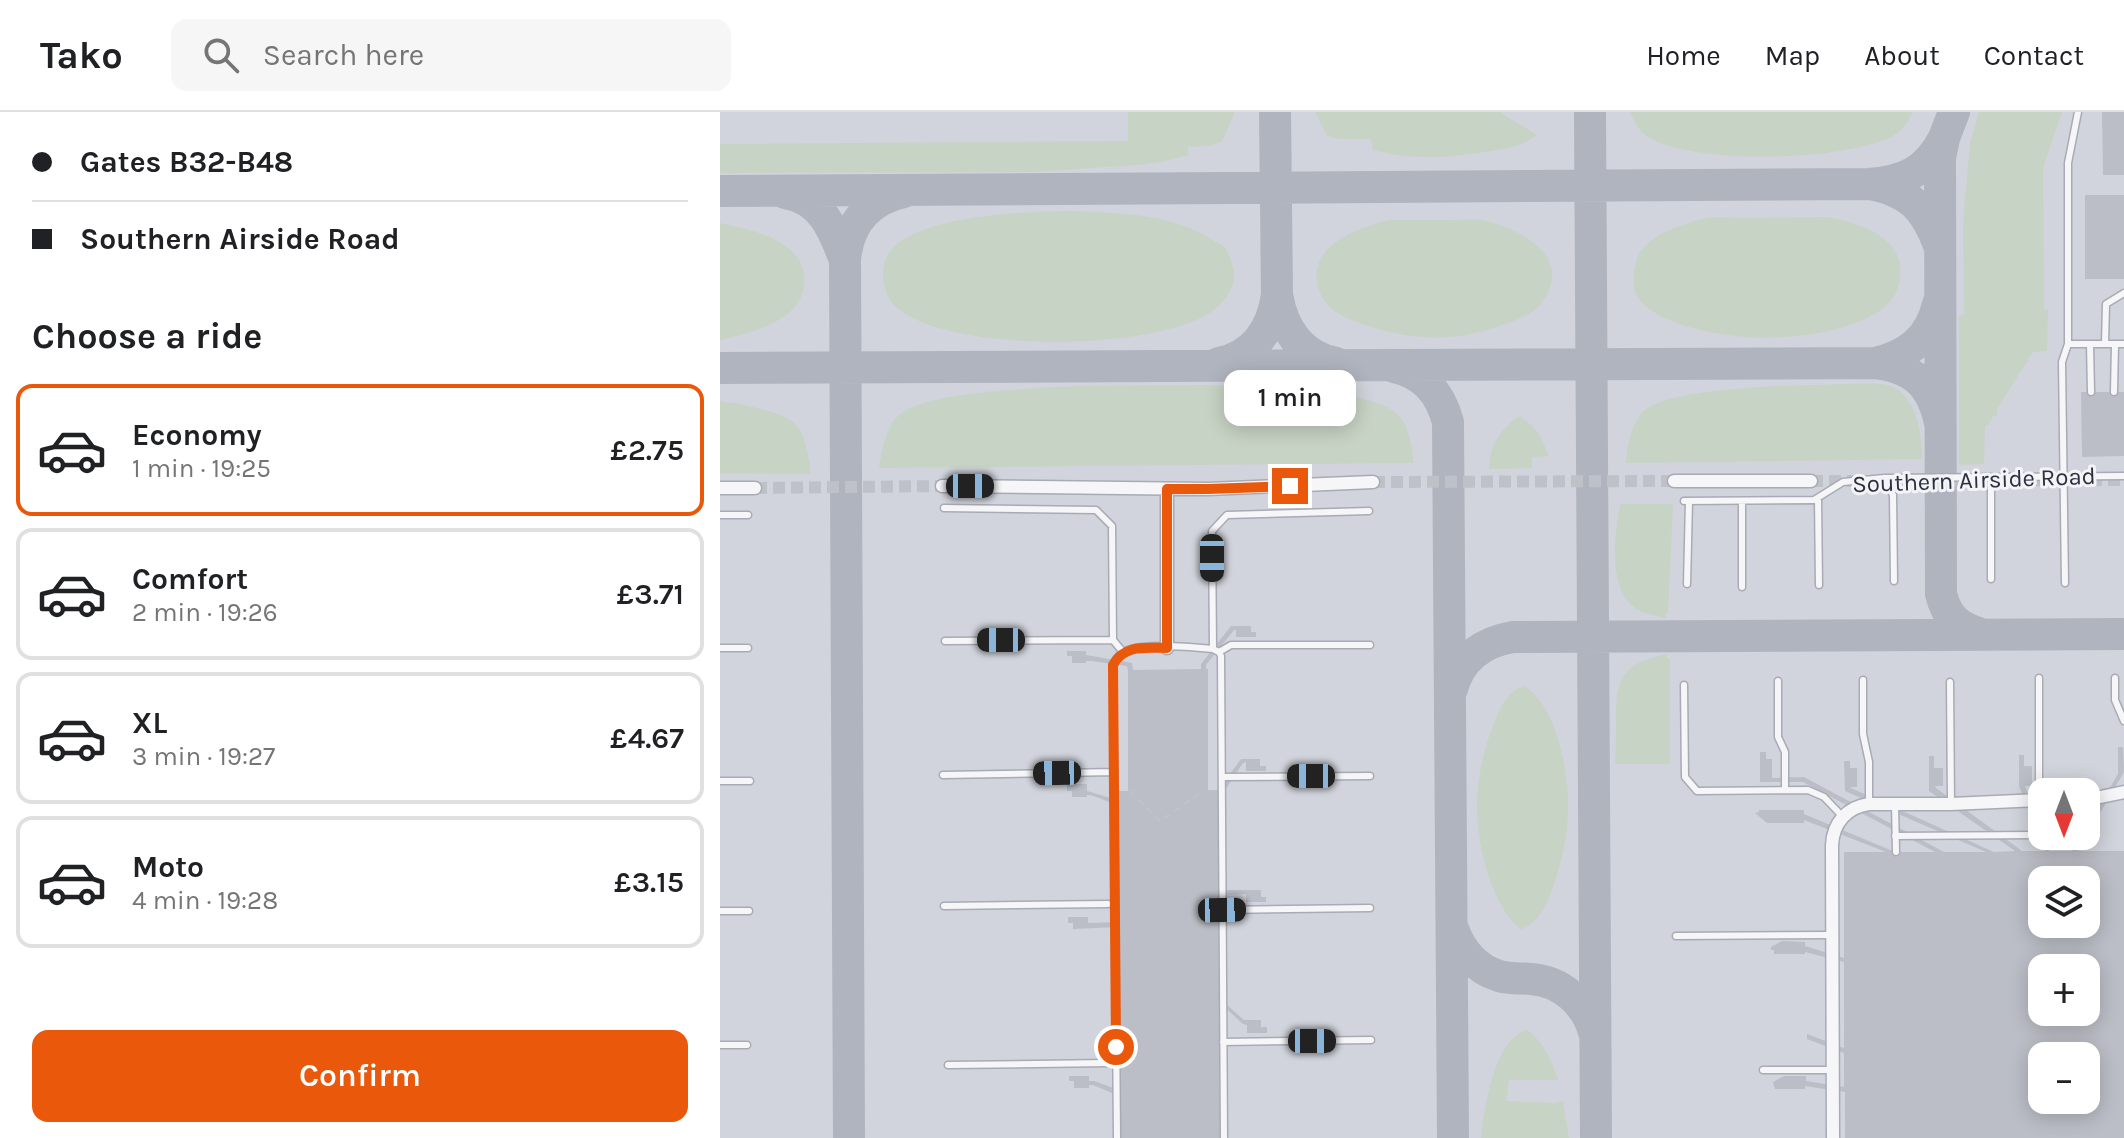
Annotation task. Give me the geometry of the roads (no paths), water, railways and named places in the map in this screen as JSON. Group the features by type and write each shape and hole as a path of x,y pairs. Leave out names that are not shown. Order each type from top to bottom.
{"street":[{"path":"1674,481 1811,481"},
{"path":"942,486 1208,489 1373,482"},
{"path":"720,488 755,488"},
{"path":"1167,489 1167,648"},
{"path":"2100,797 2124,792"},
{"path":"1833,1138 1833,833 1843,817 1857,807 1869,804 2028,801"}],"lane":[{"path":"2065,583 2062,362 2068,344 2068,163 2078,112"},
{"path":"2105,344 2106,304 2124,293"},
{"path":"2068,344 2124,344"},
{"path":"2090,344 2091,392"},
{"path":"2114,392 2115,344"},
{"name":"Southern Airside Road","path":"1687,584 1687,501 1808,500 1818,498 1843,482 1884,478 2124,476"},
{"path":"1991,477 1991,579"},
{"path":"1884,478 1893,495 1894,581"},
{"path":"1818,498 1819,585"},
{"path":"1742,501 1742,587"},
{"path":"944,508 1096,510 1112,526 1113,640 1123,652"},
{"path":"1224,1138 1221,664 1216,650 1212,531 1227,515 1369,511"},
{"path":"720,515 748,515"},
{"path":"945,641 1113,640"},
{"path":"1117,1138 1113,665 1123,652 1135,648 1216,650 1231,645 1370,645"},
{"path":"720,648 748,648"},
{"path":"2039,678 2040,778"},
{"path":"1863,680 1863,734 1869,762 1869,804"},
{"path":"1778,681 1778,737 1785,752 1785,790"},
{"path":"2124,683 2115,681 2115,700 2124,721"},
{"path":"1950,682 1951,804"},
{"path":"1684,685 1685,777 1697,791 1815,792 1843,817"},
{"path":"943,775 1114,772"},
{"path":"1222,777 1370,776"},
{"path":"720,781 750,781"},
{"path":"1895,804 1896,852"},
{"path":"1895,836 2028,835"},
{"path":"944,906 1108,904"},
{"path":"1222,910 1370,908"},
{"path":"720,911 749,911"},
{"path":"1676,936 1832,935"},
{"path":"1223,1042 1371,1040"},
{"path":"720,1045 747,1045"},
{"path":"948,1065 1109,1063"},
{"path":"1763,1070 1833,1070"}],"tunnel":[{"path":"1874,481 2124,480"},
{"path":"1373,482 1674,481"},
{"path":"1811,481 1855,481"},
{"path":"755,488 942,486"}]}
